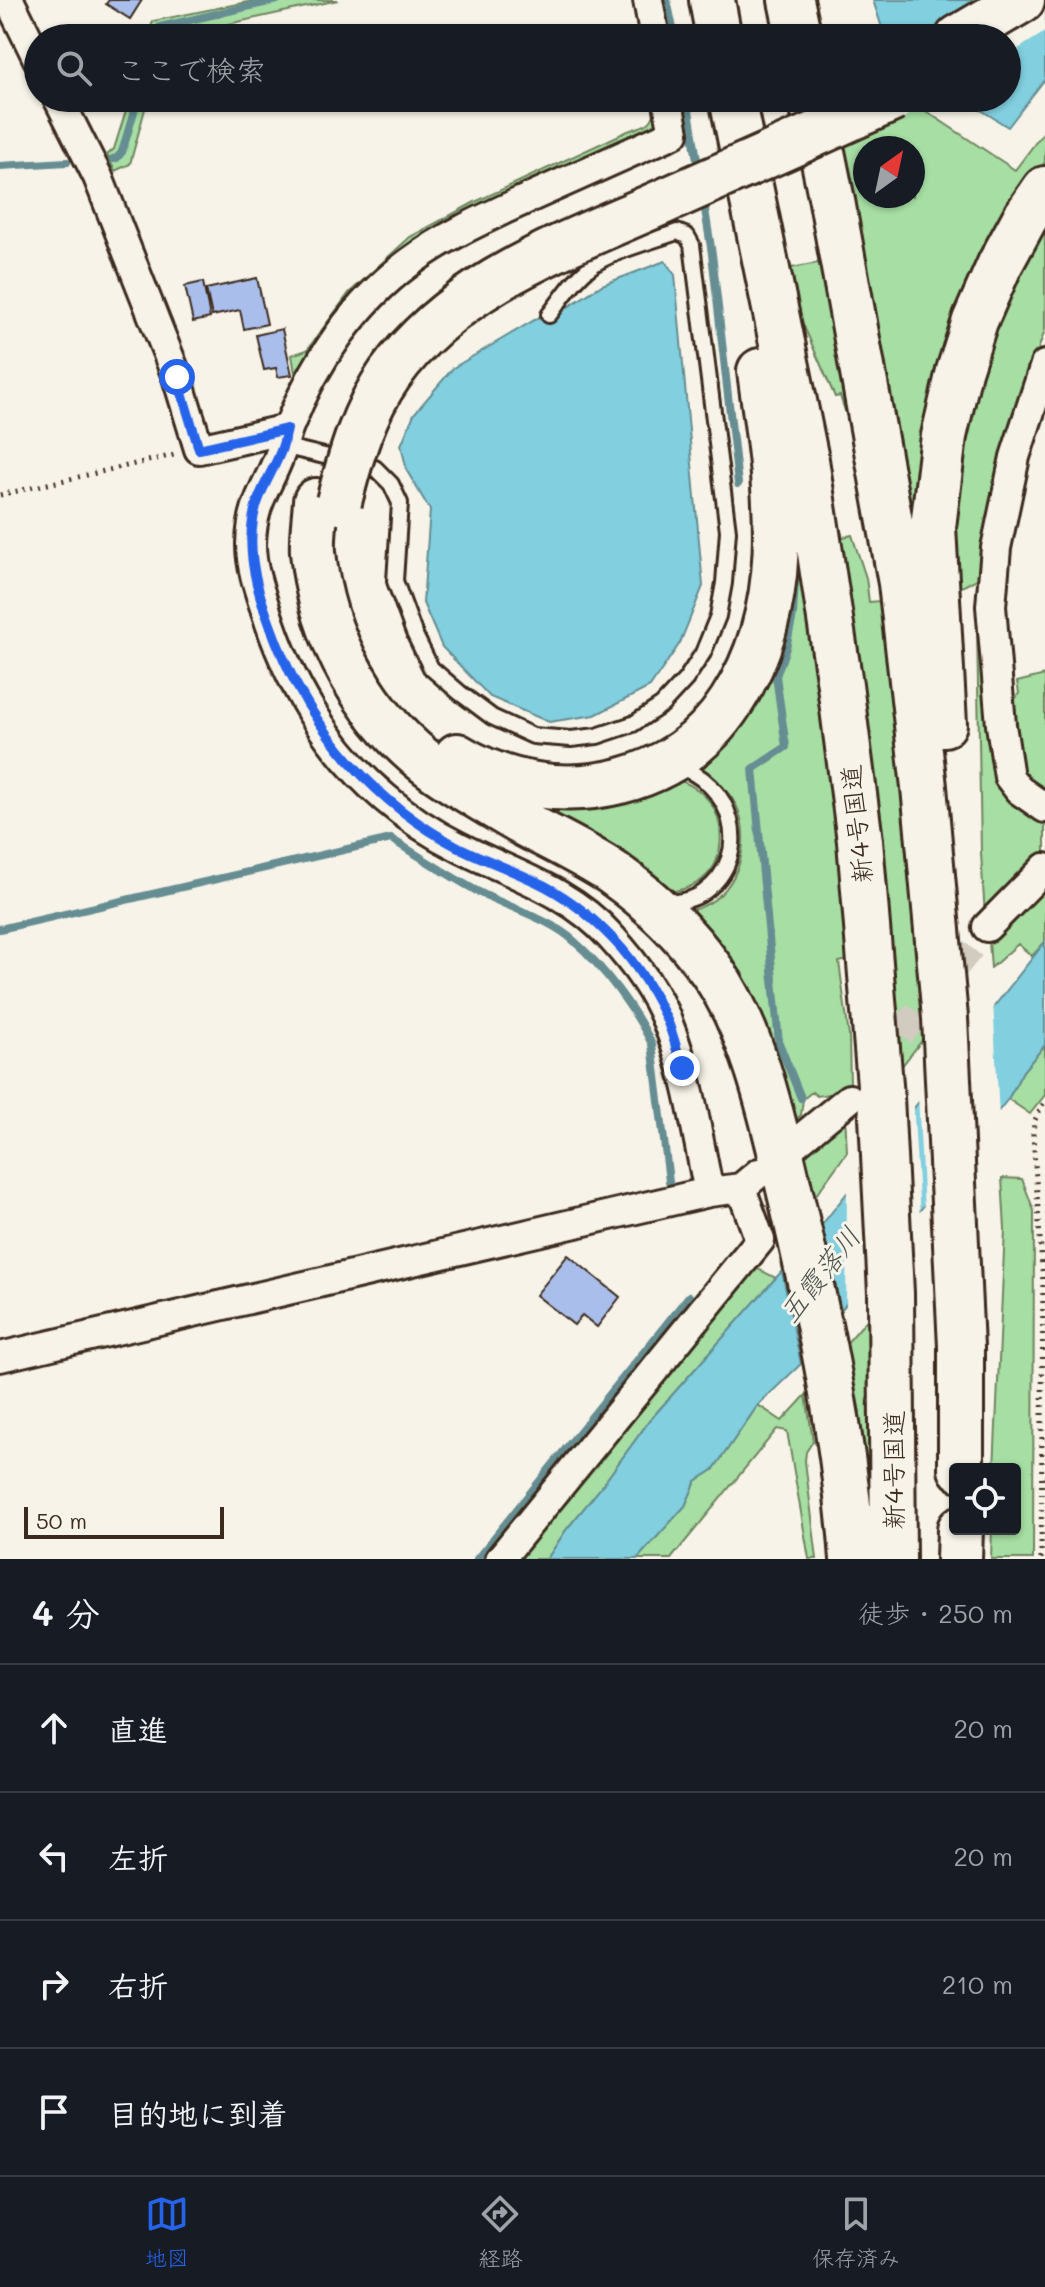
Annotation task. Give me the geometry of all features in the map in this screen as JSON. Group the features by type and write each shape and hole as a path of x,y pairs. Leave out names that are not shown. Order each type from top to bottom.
{"highway":[{"path":"691,0 696,24"},
{"path":"712,0 716,24"},
{"path":"791,0 796,24"},
{"path":"982,24 1022,0"},
{"path":"1021,29 1045,13"},
{"path":"713,112 757,344 776,495 771,601 762,640 747,678 724,714 702,739 666,764 636,777 596,787 547,788 497,775 447,750 422,729 399,704 375,669 356,632 345,601 323,462 352,388 372,356 393,331 426,300 491,256 523,240 804,112"},
{"name":"新4号国道","path":"735,112 806,460 860,841 865,1098 891,1293 893,1559"},
{"path":"814,112 901,583 924,787 945,1018 956,1215 961,1463"},
{"path":"853,1559 836,1406 813,1287 764,1186 771,1117 736,1014 713,973 686,938 654,905 613,873 518,821 436,770 399,739 372,707 349,672 331,635 319,591 313,549 328,502 367,414 389,375 410,349 469,298 545,255 864,112"},
{"path":"945,1018 945,739 933,527 944,436 959,371 975,321 1000,264 1045,189"},
{"path":"959,1559 960,1535"}],"street":[{"path":"9,0 24,31"},
{"path":"648,0 652,24"},
{"path":"65,112 98,177 177,377 199,449 285,438"},
{"path":"670,112 674,133 465,227 379,287 323,357 258,499 251,548 255,576 270,624 299,692 321,727 384,798 459,848 541,884 576,906 608,933 641,975 666,1018 682,1068 709,1192"},
{"path":"1045,365 1015,457 996,548 991,606 1001,725 1009,777 1019,790 1045,808"},
{"path":"987,927 1045,868"},
{"path":"792,1146 865,1098"},
{"path":"0,1357 709,1192 764,1186 760,1240 500,1559"}],"lane":[{"path":"285,438 375,468 391,484 400,503 395,581 431,668 460,693 492,717 533,736 571,739 597,736 633,724 662,705 686,679 703,653 718,616 724,583 728,531 692,245 687,236 677,232 605,258 578,278 549,315"},
{"path":"654,905 691,899 704,892 720,874 731,851 730,819 719,794 704,778 666,764"}],"path":[{"path":"0,495 199,449"},
{"path":"1041,1559 1043,1282 1033,1135 1034,1122 1045,1100"}],"green space":[{"path":"257,0 338,0 229,24 152,24 153,21"},
{"path":"126,112 144,112 130,164 115,171 107,155 114,149"},
{"path":"654,112 657,112 662,124 479,215 304,375 295,373 292,355 307,350 349,293 410,237 475,202 647,124"},
{"path":"834,112 927,112 1015,170 1045,130 1045,162 1026,188 913,529"},
{"path":"1045,228 1045,330 1014,418 984,577 954,590 952,532 958,463 982,360 1011,284"},
{"path":"823,262 856,444 840,396 835,397 802,322 791,268"},
{"path":"782,461 824,695 849,960 839,962 849,1036 850,1085 842,1092 817,1096 812,1092 803,1099 801,1115 794,1121 679,913 715,899 726,889 734,876 743,848 741,818 732,798 711,776 692,763 713,748"},
{"path":"830,501 843,537 852,535 866,578 869,602 880,601 892,669 927,1034 894,1076"},
{"path":"981,621 998,767 1045,820 1045,856 985,916 977,628"},
{"path":"1045,675 1045,798 1021,779 1010,708 1019,693 1017,682"},
{"path":"672,778 692,786 709,801 718,818 721,839 712,869 698,883 677,891 666,893 527,815 535,800"},
{"path":"1045,887 1045,942 1032,956 1018,944 991,968 989,941"},
{"path":"1045,1045 1045,1095 1030,1114 1008,1099 1023,1071"},
{"path":"845,1114 847,1152 806,1209 793,1156 823,1140"},
{"path":"1002,1178 1022,1179 1034,1211 1033,1559 991,1559 992,1535 1021,1535 1021,1463 994,1463 1005,1229"},
{"path":"750,1265 776,1278 650,1420 547,1559 507,1559"},
{"path":"871,1315 873,1511 859,1512 846,1417 860,1412 845,1345"},
{"path":"806,1395 813,1441 806,1452 805,1461 817,1559 809,1559 787,1431 777,1429 671,1559 637,1559 685,1506 696,1481 713,1470 758,1405 782,1421"}],"water":[{"path":"873,0 1045,0 1045,79 1021,110 1021,24 881,24"},
{"path":"984,112 1020,112 1008,127"},
{"path":"665,261 675,275 703,586 680,643 650,687 595,715 549,722 490,697 442,647 423,603 430,510 407,471 401,445 414,414 453,368 548,312 551,318 602,285"},
{"path":"1045,942 1045,1045 1023,1071 1008,1099 831,1323 813,1236"},
{"path":"782,1271 801,1364 758,1405 713,1470 696,1481 685,1506 637,1559 547,1559 650,1420"}],"pier":[{"path":"993,0 1045,0 1045,32 1021,47 1021,24 951,24"},
{"path":"993,1000 999,1117 924,1211 918,1095"},
{"path":"913,1101 920,1217 846,1311 847,1186"}],"building":[{"path":"109,0 142,0 130,19 106,4"},
{"path":"257,278 267,324 244,329 240,310 212,316 206,289"},
{"path":"203,282 210,318 193,322 185,286"},
{"path":"282,329 292,375 278,377 276,368 264,370 256,335"},
{"path":"568,1255 620,1297 597,1327 582,1315 574,1325 536,1295"}],"waterway":[{"path":"173,24 277,0"},
{"path":"667,0 672,24"},
{"path":"113,159 122,152 134,112"},
{"path":"689,112 699,172"},
{"path":"0,166 67,162"},
{"path":"703,197 738,484"},
{"path":"795,579 793,615 776,676 786,747 753,769 779,1043 801,1098"},
{"path":"0,929 391,839 475,890 564,933 607,976 652,1044 669,1181"},
{"path":"477,1559 689,1296"}],"tunnel":[{"path":"874,1067 987,927"}],"route":[{"path":"177,377 199,449 287,429 280,454 258,499 251,548 255,576 284,661 321,727 384,798 424,827 459,848 541,884 576,906 608,933 641,975 666,1018 682,1068"}],"water label":[{"name":"五霞落川","path":"819,1274"}]}
